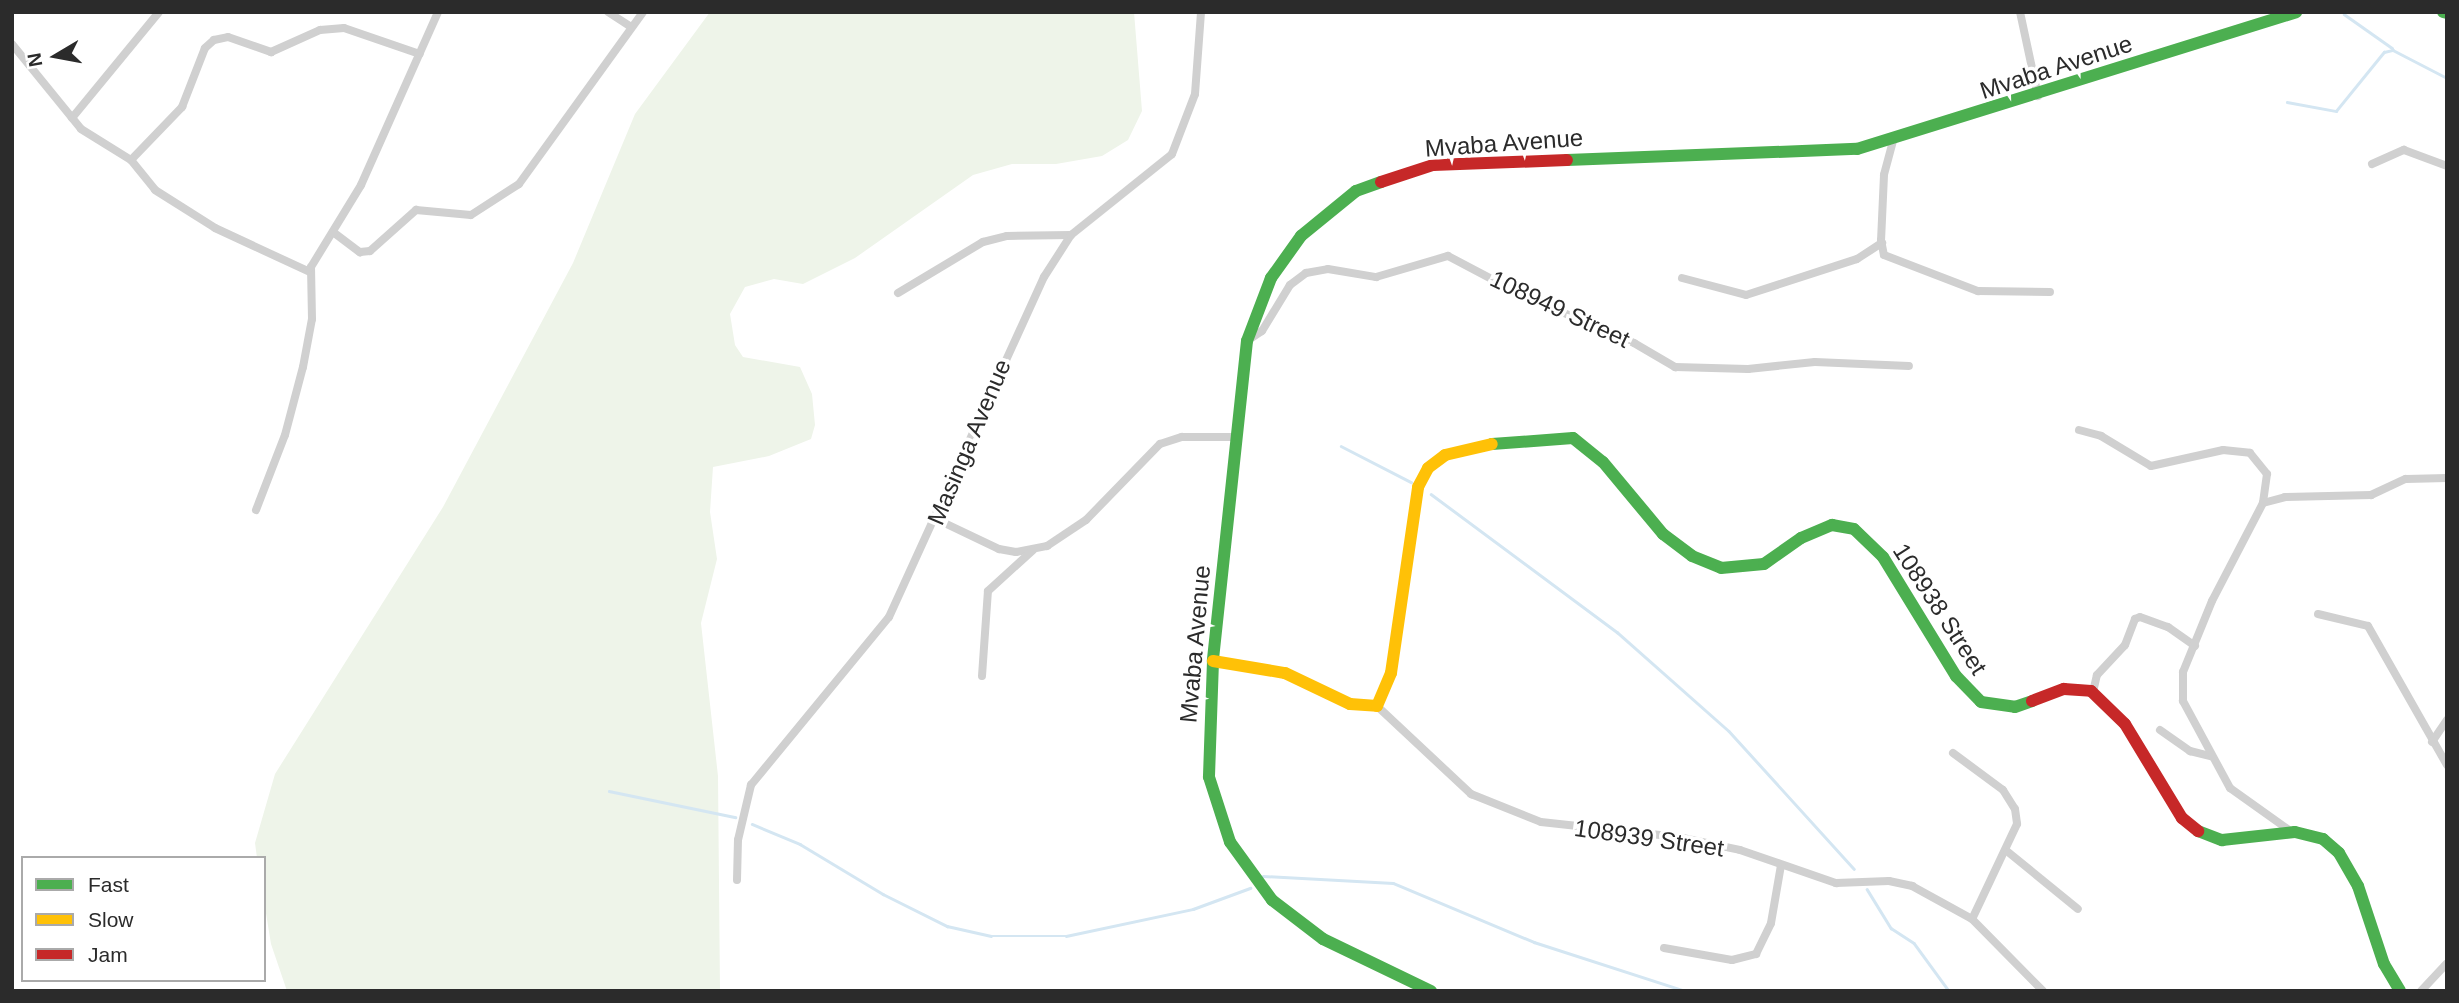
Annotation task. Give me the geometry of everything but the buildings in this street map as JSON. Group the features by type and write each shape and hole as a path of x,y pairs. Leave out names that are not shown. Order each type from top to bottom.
{"street":[{"path":"72,118 159,12"},
{"path":"256,510 285,435 303,367 312,320 310,272 361,184 438,12"},
{"path":"608,12 631,27"},
{"path":"333,232 360,252 370,251 416,210 471,215 519,184 538,163 643,12"},
{"name":"Masinga Avenue","path":"737,880 738,840 751,785 767,760 846,673 889,617 936,519 1029,305 1071,235 1172,154 1195,94 1201,12"},
{"path":"2020,12 2038,96"},
{"name":"Mvaba Avenue","path":"1431,991 1302,926 1272,900 1242,864 1222,822 1209,777 1213,662 1247,341 1271,278 1301,236 1339,201 1402,173 1466,162 1826,151 1893,141 2296,12"},
{"path":"131,160 182,107 205,48 214,40 228,37 271,52 320,30 344,28 420,54"},
{"path":"12,44 81,129 131,160 155,190 179,207 310,272"},
{"path":"1893,141 1884,175 1882,243 1885,255 1978,291 2050,292"},
{"path":"2372,164 2404,150 2447,166"},
{"path":"898,293 983,242 1039,233 1071,235"},
{"path":"1682,278 1746,295 1857,259 1882,243"},
{"name":"108949 Street","path":"1247,341 1262,331 1294,281 1310,271 1376,277 1448,256 1524,296 1634,343 1675,367 1748,369 1815,362 1909,366"},
{"path":"2079,430 2091,431 2151,467 2223,450 2250,453 2267,474 2263,503 2212,601 2183,672 2181,690 2210,756 2230,788 2283,829 2323,839 2345,863 2384,964 2400,991"},
{"name":"108938 Street","path":"1377,706 1391,673 1418,488 1428,468 1445,455 1471,448 1558,436 1573,438 1592,450 1645,517 1678,548 1721,568 1742,570 1763,564 1801,538 1832,525 1854,529 1883,557 1956,676 1981,702 2008,708 2064,689 2093,692"},
{"path":"936,519 983,544 1016,552 1033,550 1069,535 1160,444 1182,437 1235,437"},
{"path":"2263,503 2285,497 2371,495 2406,479 2447,478"},
{"path":"982,676 988,591 1033,550"},
{"path":"2318,614 2368,626 2447,765"},
{"path":"2195,646 2168,627 2140,617 2130,626 2125,645 2097,675 2093,692 2125,723 2182,818 2194,829 2222,839 2295,832"},
{"path":"1213,662 1286,673 1350,704 1377,706"},
{"name":"108939 Street","path":"1377,706 1458,783 1486,801 1550,824 1678,837 1845,884 1900,882 1972,919 2043,991"},
{"path":"2432,742 2447,720"},
{"path":"2160,730 2190,751 2210,756"},
{"path":"1954,753 2010,799 2017,824 2008,852 1972,919"},
{"path":"2008,852 2078,909"},
{"path":"1664,948 1732,960 1756,954 1771,923 1781,865"},
{"path":"2421,991 2447,963"}],"shaded area":[{"path":"710,12 1134,12 1142,111 1128,140 1102,156 1056,164 1012,164 973,175 855,258 803,284 774,279 745,287 730,314 735,345 743,357 800,367 812,394 815,425 811,439 769,456 713,467 710,512 717,559 701,623 718,776 720,991 287,991 271,944 266,913 266,856 257,856 255,843 275,774 443,507 573,263 635,114"}],"waterway":[{"path":"2344,14 2392,48"},
{"path":"2287,102 2336,111 2384,52 2393,50 2447,78"},
{"path":"1341,446 1411,482"},
{"path":"1431,494 1617,632 1729,731 1854,869"},
{"path":"609,791 735,817"},
{"path":"752,824 800,844 883,894 947,926 991,936 1066,936 1193,909 1250,888"},
{"path":"1263,876 1393,883 1534,942 1686,991"},
{"path":"1867,889 1891,928 1914,943 1949,991"}],"traffic: fast":[{"path":"1567,160 1857,149 2296,12"},
{"path":"2443,12 2447,13"},
{"path":"1381,182 1356,191 1301,236 1271,278 1247,341 1213,661 1209,777 1230,842 1272,900 1323,939 1431,991"},
{"path":"1492,444 1573,438 1603,462 1663,534 1692,556 1721,568 1764,564 1801,538 1832,525 1854,529 1883,557 1956,676 1981,702 2015,707 2032,701"},
{"path":"2198,831 2222,840 2295,832 2323,839 2339,853 2358,886 2384,964 2400,991"}],"traffic: slow":[{"path":"1213,661 1285,673 1350,704 1377,706 1391,673 1418,487 1428,468 1445,455 1492,444"}],"traffic: jam":[{"path":"1381,182 1433,165 1567,160"},
{"path":"2032,701 2064,689 2091,691 2125,724 2182,818 2198,831"}]}
